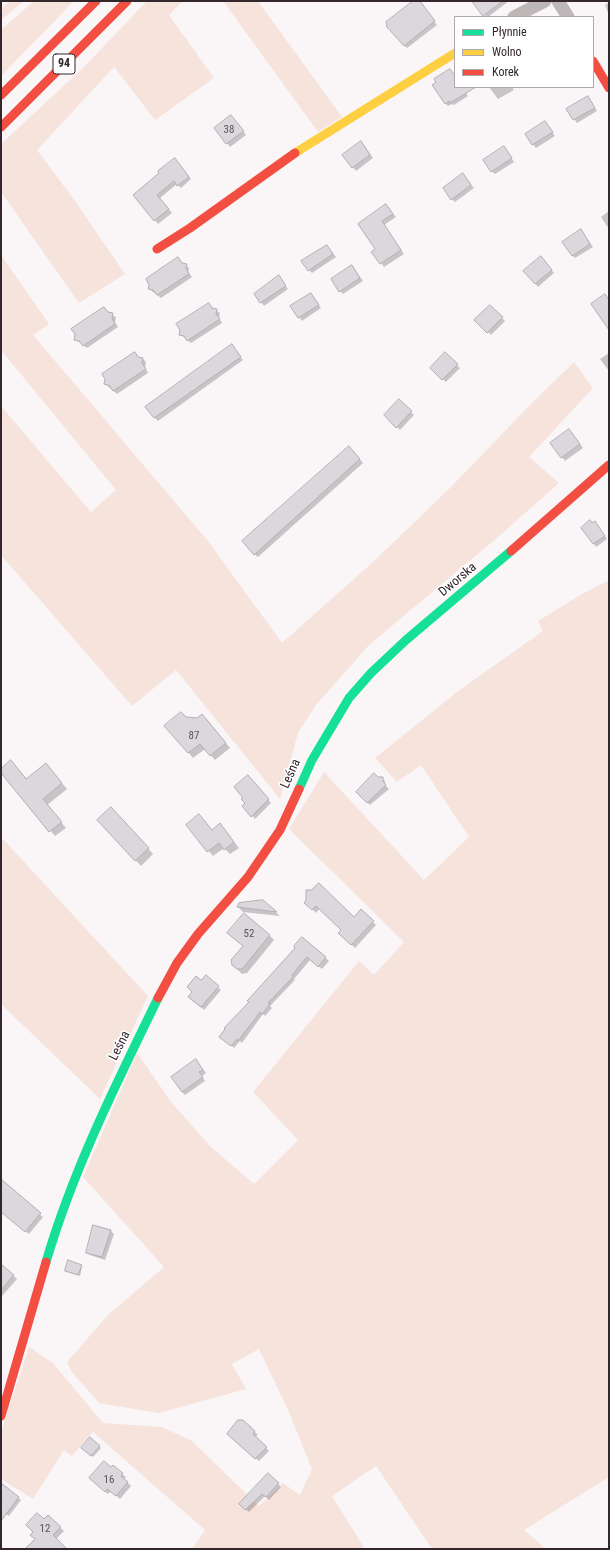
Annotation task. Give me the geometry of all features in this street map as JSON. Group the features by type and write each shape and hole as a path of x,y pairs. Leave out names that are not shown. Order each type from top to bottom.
{"main road":[{"name":"94","path":"1,95 96,1"},
{"name":"94","path":"1,127 127,1"},
{"path":"157,249 190,228 275,166 454,54"},
{"path":"594,63 609,88"},
{"name":"Dworska","path":"333,724 349,698 377,668 609,465"},
{"name":"Leśna","path":"1,1416 60,1216 72,1182 121,1074 162,989 177,964 198,934 248,877 280,830 312,760 333,724"}],"street":[{"path":"516,16 545,1"},
{"path":"558,1 567,16"}],"shaded area":[{"path":"10,1 24,1 1,20 1,9"},
{"path":"34,1 74,1 1,76 1,30"},
{"path":"147,1 183,1 169,15 214,78 155,120 114,67 37,150 75,201 125,274 79,303 1,192 1,144 83,68"},
{"path":"223,1 258,1 342,117 318,132"},
{"path":"1,255 49,324 33,335 208,541 282,643 373,562 450,488 574,362 593,388 529,457 559,483 498,537 369,645 316,705 298,733 280,799 176,670 132,706 1,555 1,406 91,512 116,490 1,350"},
{"path":"609,580 609,1477 524,1530 546,1549 432,1549 376,1466 332,1496 365,1549 192,1549 205,1530 93,1432 72,1456 64,1450 33,1499 1,1479 1,1432 29,1347 53,1363 103,1423 162,1427 192,1441 259,1506 283,1483 300,1495 312,1469 289,1412 259,1349 232,1364 246,1389 159,1413 99,1403 71,1371 67,1362 108,1315 164,1267 83,1177 137,1053 172,1103 211,1147 254,1184 298,1140 253,1092 359,961 374,975 404,942 289,829 324,772 424,880 469,837 421,765 397,782 375,758 457,692 543,631 538,621 582,594"},
{"path":"1,837 148,996 100,1099 1,1004"}],"building":[{"path":"413,1 420,1 435,21 404,46 386,26 386,22"},
{"path":"472,1 503,1 483,16"},
{"path":"450,69 454,75 454,88 474,88 450,103 449,101 445,104 432,85 436,82 434,79"},
{"path":"588,96 595,108 573,120 566,109"},
{"path":"231,115 244,131 226,144 214,128"},
{"path":"545,121 553,132 532,145 525,134"},
{"path":"361,141 370,155 352,168 342,155"},
{"path":"504,146 512,158 491,172 483,160"},
{"path":"175,158 189,177 177,186 174,181 157,195 169,209 154,221 133,195 159,173 158,171"},
{"path":"463,173 471,185 451,200 443,188"},
{"path":"386,204 393,214 382,221 401,250 380,264 371,252 375,249 358,224"},
{"path":"581,229 590,244 572,256 562,242"},
{"path":"327,245 333,254 308,271 301,261"},
{"path":"541,256 552,270 535,284 523,271"},
{"path":"178,257 182,263 187,264 186,268 189,274 157,295 153,290 148,289 149,285 146,279"},
{"path":"352,265 360,278 339,292 331,279"},
{"path":"279,275 286,286 260,303 254,294"},
{"path":"311,293 319,305 298,318 290,306"},
{"path":"605,294 609,300 609,330 591,304"},
{"path":"209,303 212,308 217,309 216,314 220,319 187,341 184,336 179,335 180,330 176,324"},
{"path":"490,305 503,317 487,333 474,320"},
{"path":"104,307 108,312 113,313 112,318 115,324 83,346 79,341 74,340 75,334 71,329"},
{"path":"232,344 241,357 154,418 145,407"},
{"path":"135,352 138,357 143,358 142,363 146,369 113,391 110,386 104,384 105,379 102,374"},
{"path":"445,352 458,364 442,380 430,368"},
{"path":"399,399 412,411 396,428 384,415"},
{"path":"569,429 580,444 561,458 550,443"},
{"path":"349,446 360,459 254,555 242,541"},
{"path":"590,520 592,523 595,521 605,536 593,544 581,528"},
{"path":"181,712 186,717 197,718 202,714 226,743 210,756 200,744 188,753 164,726"},
{"path":"11,760 26,779 46,763 62,783 43,799 62,822 49,832 1,773 1,769"},
{"path":"374,773 378,777 383,777 383,781 386,785 367,803 356,792"},
{"path":"248,775 269,799 251,817 242,806 245,803 241,799 243,798 234,787"},
{"path":"111,807 149,848 135,861 97,820"},
{"path":"199,814 212,830 220,823 234,842 224,850 219,843 207,852 186,825"},
{"path":"319,883 354,917 361,909 374,921 351,945 338,933 341,930 316,906 312,910 304,903 306,900 306,890 311,890"},
{"path":"263,900 277,912 237,907 239,903"},
{"path":"244,913 270,935 242,969 237,969 232,965 231,960 243,946 227,933"},
{"path":"302,937 326,957 318,967 307,957 292,975 293,977 268,1003 270,1004 262,1014 260,1012 238,1041 237,1039 231,1046 219,1037 225,1029 224,1028 249,1002 247,1001 295,948 294,946"},
{"path":"206,975 219,986 201,1007 188,997 192,992 187,987 196,976 201,980"},
{"path":"196,1059 203,1070 199,1072 203,1077 182,1092 171,1077"},
{"path":"1,1179 41,1213 25,1232 1,1212"},
{"path":"93,1225 111,1230 102,1257 86,1253"},
{"path":"68,1260 82,1265 78,1275 65,1271"},
{"path":"1,1264 14,1275 1,1290"},
{"path":"238,1420 243,1420 255,1431 253,1434 267,1447 255,1459 227,1434"},
{"path":"90,1437 100,1446 91,1456 81,1448"},
{"path":"104,1461 111,1467 113,1465 123,1473 121,1476 128,1482 116,1496 107,1489 105,1492 89,1478"},
{"path":"268,1473 279,1483 266,1497 262,1494 245,1510 239,1504"},
{"path":"1,1483 19,1497 1,1521"},
{"path":"37,1513 44,1519 48,1515 61,1527 53,1535 67,1549 25,1549 35,1539 30,1535 33,1532 26,1525"}],"traffic: fast":[{"path":"299,789 312,760 349,698 371,673 406,640 511,551"},
{"path":"46,1262 82,1161 111,1095 158,998"}],"traffic: slow":[{"path":"295,153 454,54"}],"traffic: jam":[{"path":"1,95 96,1"},
{"path":"1,127 127,1"},
{"path":"594,63 609,88"},
{"path":"157,249 190,228 295,153"},
{"path":"511,551 609,465"},
{"path":"158,998 177,963 198,934 248,877 280,830 299,789"},
{"path":"1,1416 46,1262"}]}
